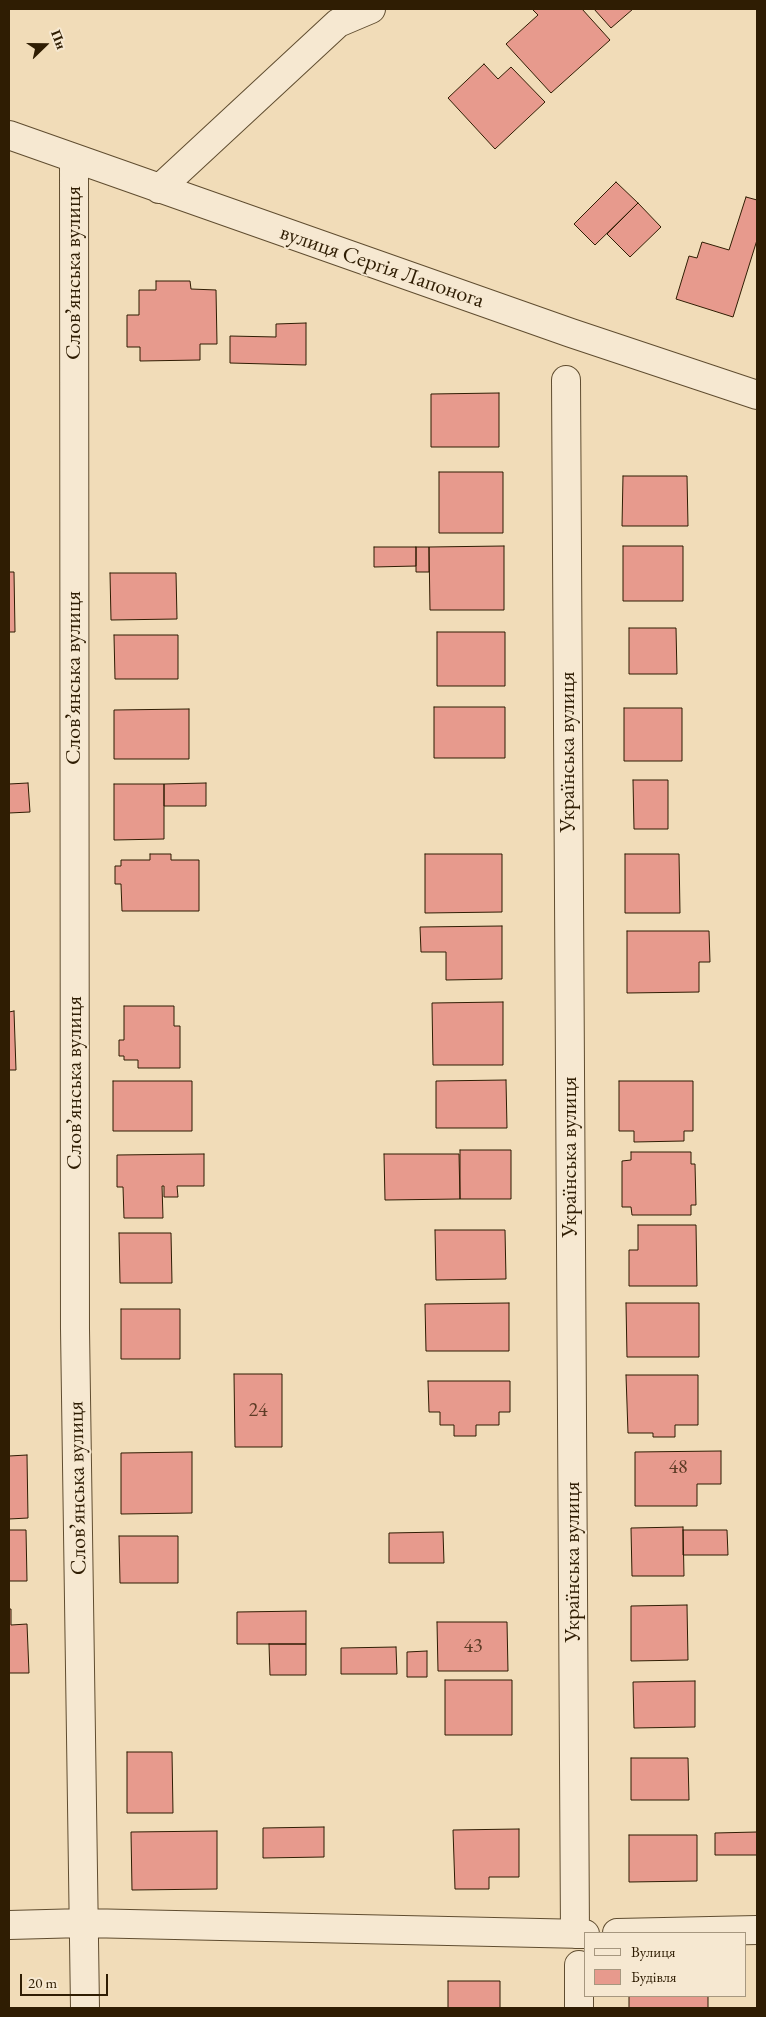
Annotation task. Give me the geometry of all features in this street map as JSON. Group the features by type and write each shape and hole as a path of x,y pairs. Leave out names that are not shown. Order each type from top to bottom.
{"street":[{"path":"159,189 338,23 371,9"},
{"name":"вулиця Сергія Лапонога","path":"9,135 571,334 757,395"},
{"name":"Словʼянська вулиця","path":"74,158 75,1329 85,2008"},
{"name":"Українська вулиця","path":"566,380 580,1934"},
{"path":"9,1925 84,1923 580,1934"},
{"path":"664,1932 757,1930"},
{"path":"579,1965 579,2008"}],"building":[{"path":"532,9 582,9 610,40 551,93 506,44 538,15"},
{"path":"594,9 633,9 611,28"},
{"path":"484,64 498,79 511,67 545,102 495,149 448,98"},
{"path":"616,182 638,203 595,245 574,224"},
{"path":"746,197 757,200 757,240 733,317 676,299 689,256 697,258 702,242 729,250"},
{"path":"638,203 661,227 630,257 607,234"},
{"path":"156,281 190,281 191,289 216,290 217,344 200,344 200,360 140,361 140,347 127,347 127,315 139,315 139,290 156,290"},
{"path":"306,323 306,365 230,363 230,336 276,337 276,324"},
{"path":"499,393 499,447 431,447 431,394"},
{"path":"439,472 503,472 503,533 439,533"},
{"path":"623,476 687,476 688,526 622,526"},
{"path":"504,546 504,610 430,610 429,547"},
{"path":"623,546 683,546 683,601 623,601"},
{"path":"374,547 416,547 416,566 374,567"},
{"path":"416,547 429,547 429,572 416,572"},
{"path":"9,572 14,572 15,632 9,632"},
{"path":"110,573 176,573 177,619 111,620"},
{"path":"629,628 676,628 677,674 629,674"},
{"path":"437,632 505,632 505,686 437,686"},
{"path":"114,635 178,635 178,679 115,679"},
{"path":"434,707 505,707 505,758 434,758"},
{"path":"624,708 682,708 682,761 624,761"},
{"path":"189,709 189,759 114,759 114,710"},
{"path":"633,780 668,780 668,829 634,829"},
{"path":"28,783 30,812 9,813 9,784"},
{"path":"206,783 206,806 164,806 164,784"},
{"path":"114,784 164,784 164,839 114,840"},
{"path":"150,854 171,854 171,860 199,860 199,911 122,911 121,884 115,884 115,866 121,866 121,860 150,860"},
{"path":"425,854 502,854 502,912 425,913"},
{"path":"625,854 679,854 680,913 625,913"},
{"path":"502,926 502,979 446,980 446,952 421,952 420,927"},
{"path":"627,931 709,931 710,962 699,962 699,992 627,993"},
{"path":"503,1002 503,1065 433,1065 432,1003"},
{"path":"124,1006 174,1006 174,1026 180,1026 180,1068 138,1068 138,1060 124,1060 124,1056 119,1056 119,1040 124,1040"},
{"path":"14,1011 16,1070 9,1070 9,1012"},
{"path":"506,1080 507,1128 436,1128 436,1081"},
{"path":"113,1081 192,1081 192,1131 113,1131"},
{"path":"619,1081 693,1081 693,1131 684,1131 684,1141 634,1142 634,1131 619,1131"},
{"path":"460,1150 511,1150 511,1199 460,1199"},
{"path":"631,1152 691,1152 691,1164 695,1164 696,1205 691,1205 691,1215 632,1215 631,1207 622,1207 622,1161 631,1160"},
{"path":"204,1154 204,1186 177,1186 178,1197 164,1197 164,1186 162,1186 163,1218 124,1218 123,1187 117,1187 117,1155"},
{"path":"384,1154 459,1154 460,1199 385,1200"},
{"path":"638,1225 696,1225 697,1286 629,1286 629,1250 638,1250"},
{"path":"435,1230 505,1230 506,1279 436,1280"},
{"path":"119,1233 171,1233 172,1283 120,1283"},
{"path":"509,1303 509,1351 426,1351 425,1304"},
{"path":"626,1303 699,1303 699,1357 627,1357"},
{"path":"121,1309 180,1309 180,1359 121,1359"},
{"path":"234,1374 282,1374 282,1447 235,1447"},
{"path":"626,1375 698,1375 698,1425 675,1425 675,1437 653,1437 653,1433 628,1433"},
{"path":"428,1381 510,1381 510,1412 499,1412 499,1425 476,1425 476,1436 454,1436 454,1425 440,1425 440,1412 429,1412"},
{"path":"721,1451 721,1484 697,1484 697,1506 635,1506 635,1452"},
{"path":"192,1452 192,1513 121,1514 121,1453"},
{"path":"27,1455 28,1518 9,1519 9,1456"},
{"path":"683,1527 684,1576 632,1576 631,1528"},
{"path":"9,1530 26,1530 27,1581 9,1581"},
{"path":"683,1530 727,1530 728,1555 683,1555"},
{"path":"443,1532 444,1563 389,1563 389,1533"},
{"path":"119,1536 178,1536 178,1583 120,1583"},
{"path":"687,1605 688,1660 631,1661 631,1606"},
{"path":"9,1609 11,1609 11,1625 27,1624 29,1673 9,1673"},
{"path":"306,1611 306,1644 237,1644 237,1612"},
{"path":"437,1622 507,1622 508,1671 438,1671"},
{"path":"269,1644 306,1644 306,1675 270,1675"},
{"path":"396,1647 397,1674 341,1674 341,1648"},
{"path":"427,1651 427,1677 407,1677 407,1652"},
{"path":"445,1680 512,1680 512,1735 445,1735"},
{"path":"695,1681 695,1727 634,1728 633,1682"},
{"path":"127,1752 172,1752 173,1813 127,1813"},
{"path":"631,1758 688,1758 689,1800 631,1800"},
{"path":"324,1827 324,1857 263,1858 263,1828"},
{"path":"519,1829 519,1877 489,1877 489,1889 455,1889 453,1830"},
{"path":"217,1831 217,1889 132,1890 131,1832"},
{"path":"757,1832 757,1855 715,1855 715,1833"},
{"path":"629,1835 697,1835 697,1881 629,1882"},
{"path":"448,1981 500,1981 500,2008 448,2008"},
{"path":"629,1997 708,1997 708,2008 629,2008"}]}
